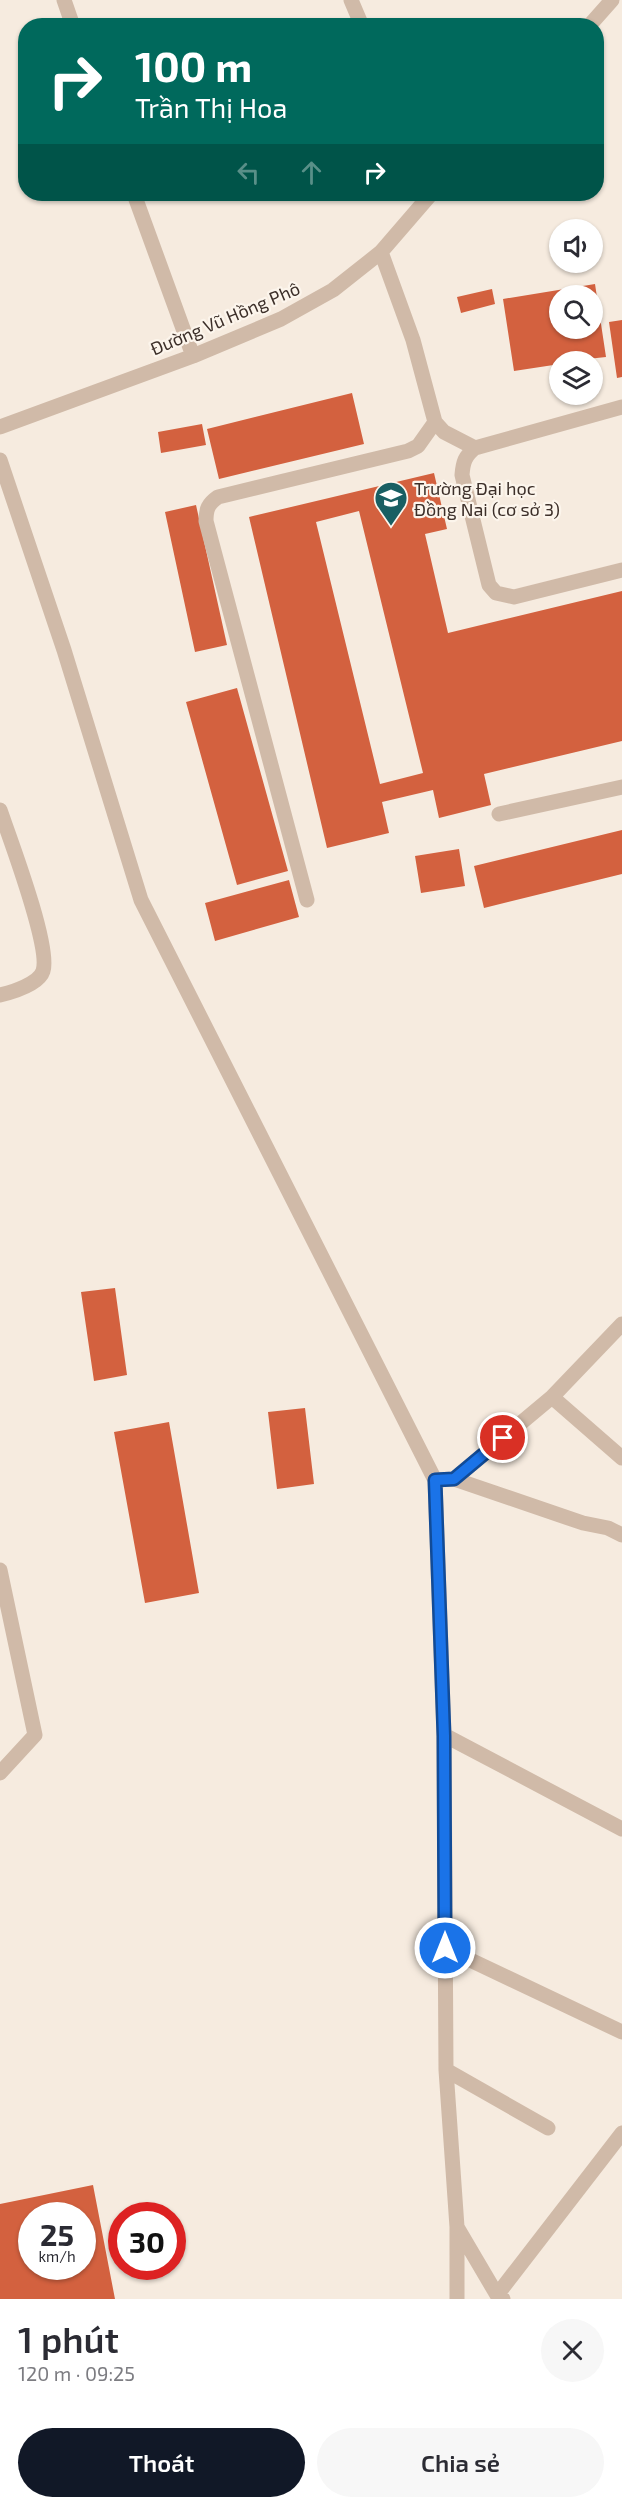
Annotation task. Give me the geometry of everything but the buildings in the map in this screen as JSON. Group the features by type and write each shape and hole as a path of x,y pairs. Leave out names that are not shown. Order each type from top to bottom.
{"street":[{"path":"64,0 70,18"},
{"path":"351,0 359,18"},
{"path":"596,18 612,0"},
{"path":"137,201 193,356"},
{"name":"Đường Vũ Hồng Phô","path":"0,427 193,356 281,319 323,296 381,252 425,201"},
{"path":"381,252 413,340 435,422 444,432 475,448"},
{"path":"622,408 475,448 467,454 463,463 462,475 489,585 496,593 514,597 622,570"},
{"path":"307,900 206,521 206,511 210,503 218,497 408,451 418,447 435,422"},
{"path":"0,460 64,650 141,900 435,1480 444,1736 446,2070 457,2227 457,2299"},
{"path":"499,814 622,787"},
{"path":"0,810 40,931 44,970 38,979 0,995"},
{"path":"454,1479 552,1397 622,1324"},
{"path":"552,1397 622,1458"},
{"path":"435,1480 454,1479 583,1523 608,1528 622,1535"},
{"path":"0,1570 35,1735 0,1773"},
{"path":"444,1736 622,1829"},
{"path":"445,1948 622,2032"},
{"path":"446,2070 548,2127"},
{"path":"457,2227 500,2297 622,2133"}],"place":[{"name":"Trường Đại học Đồng Nai (cơ sở 3)","path":"391,527"}],"route":[{"path":"445,1948 444,1736 435,1480 454,1479 503,1438"}]}
